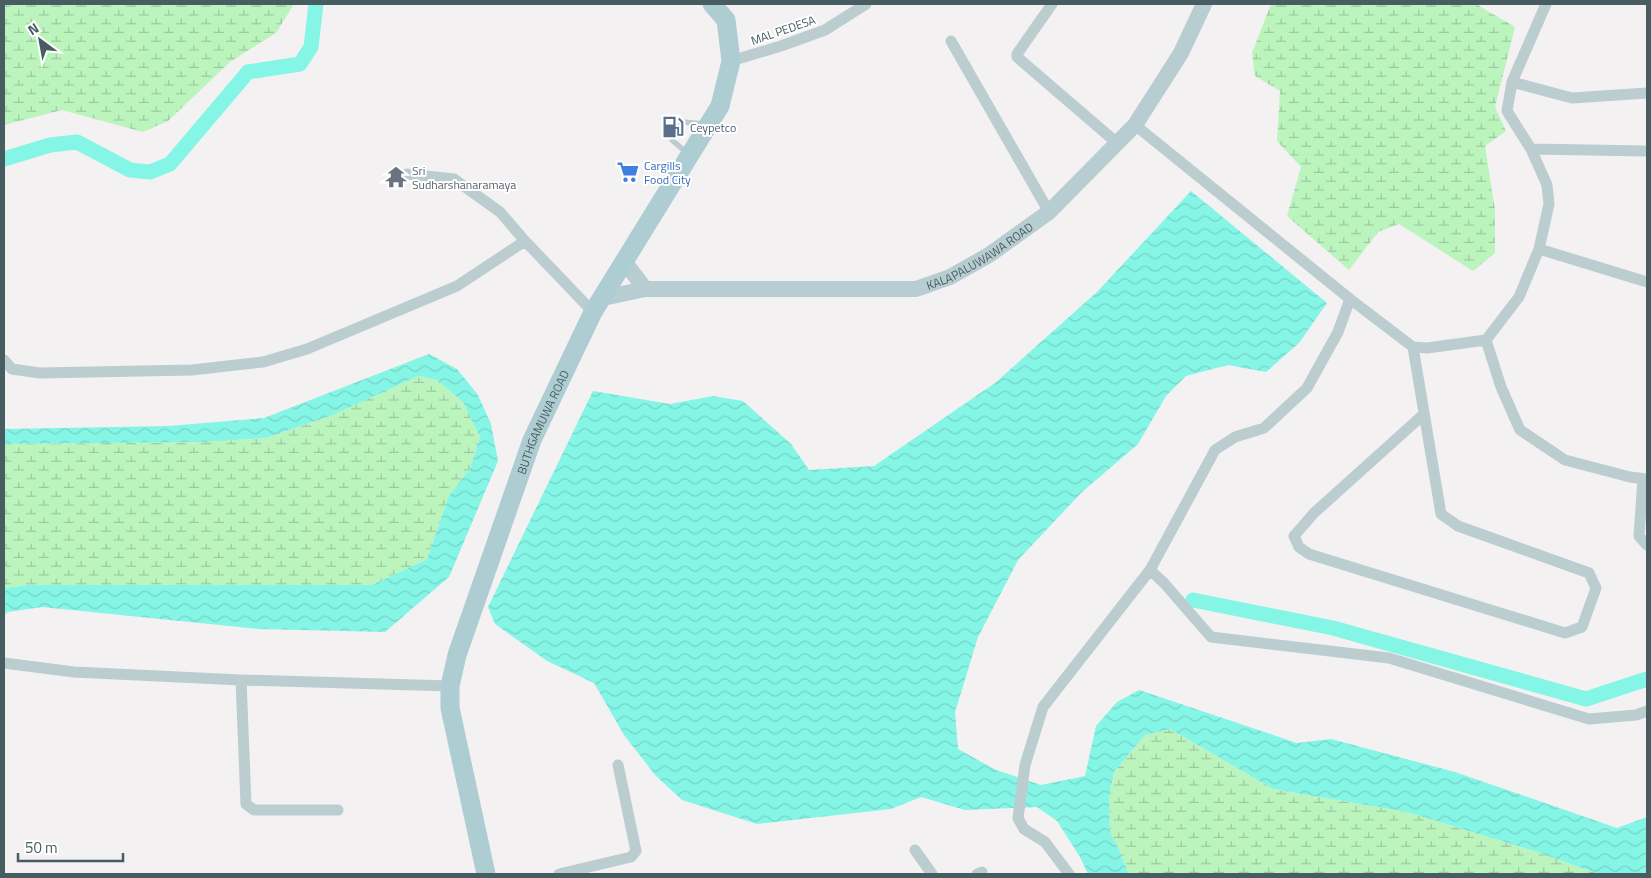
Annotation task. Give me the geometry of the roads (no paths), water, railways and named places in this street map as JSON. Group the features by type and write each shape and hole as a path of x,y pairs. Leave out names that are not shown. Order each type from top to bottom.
{"main road":[{"name":"BUTHGAMUWA ROAD","path":"486,874 450,708 450,686 457,655 532,440 598,305 720,106 731,61 726,20 712,4"}],"street":[{"name":"MAL PEDESA","path":"731,61 825,30 866,4"},
{"path":"1052,4 1017,54 1017,57 1117,143"},
{"name":"KALAPALUWAWA ROAD","path":"598,305 645,289 916,289 950,276 989,255 1049,212 1135,125 1181,53 1204,4"},
{"path":"1135,125 1413,348 1427,348 1486,340 1519,297 1539,249 1549,204 1548,185 1531,149 1507,111 1512,82 1546,4"},
{"path":"951,41 1049,212"},
{"path":"1512,82 1572,98 1647,93"},
{"path":"1531,149 1647,151"},
{"path":"407,174 454,179 500,212 525,241 598,305"},
{"path":"4,360 12,369 40,373 192,370 263,362 307,349 457,286 525,241"},
{"path":"1539,249 1647,282"},
{"path":"624,260 645,289"},
{"path":"1069,874 1045,842 1024,829 1018,818 1026,765 1043,707 1150,570 1215,450 1235,437 1264,428 1308,388 1338,332 1350,299"},
{"path":"1486,340 1501,387 1520,430 1565,460 1645,479 1639,536 1647,545"},
{"path":"1413,348 1441,514 1458,526 1589,573 1596,588 1582,627 1565,633 1309,554 1299,547 1294,536 1314,513 1424,414"},
{"path":"1150,570 1212,636 1389,658 1589,719 1636,715 1647,711"},
{"path":"4,663 74,672 240,680 450,686"},
{"path":"240,680 246,804 254,810 338,810"},
{"path":"559,874 631,857 636,851 618,765"},
{"path":"915,850 932,874"}],"lane":[{"path":"689,156 672,140 670,131 676,124 682,122 709,124"}],"water":[{"path":"1191,191 1327,303 1299,343 1266,372 1228,365 1186,376 1166,396 1138,444 1081,493 1018,560 978,637 955,712 958,749 996,770 1041,785 1085,776 1096,726 1117,702 1139,690 1297,743 1331,739 1455,772 1617,828 1647,817 1647,873 1599,874 1537,852 1407,812 1273,789 1170,729 1145,735 1114,772 1109,797 1110,833 1129,874 1088,874 1080,857 1057,821 1037,807 965,810 921,797 891,809 757,824 682,800 656,776 624,735 594,683 547,661 495,624 488,607 593,391 670,404 713,396 743,401 791,444 809,470 874,466 995,383 1097,292"},
{"path":"429,354 457,369 478,395 491,424 498,461 449,577 385,632 259,629 42,607 8,612 4,615 4,588 27,585 372,585 427,559 449,496 470,468 480,437 463,402 437,380 418,376 333,415 266,438 202,442 4,444 4,429 168,426 264,418"}],"waterway":[{"path":"4,159 50,145 77,142 130,170 150,172 170,164 248,72 300,64 311,47 316,4"},
{"path":"1193,600 1333,628 1586,699 1647,679"}],"place":[{"name":"Ceypetco","path":"673,127"},
{"name":"Cargills Food City","path":"628,172"},
{"name":"Sri Sudharshanaramaya","path":"396,177"}]}
